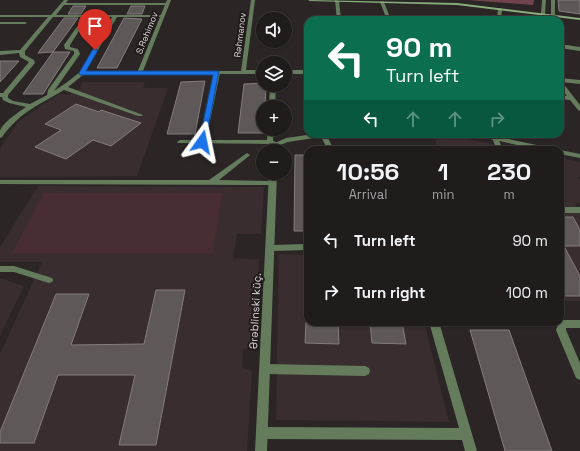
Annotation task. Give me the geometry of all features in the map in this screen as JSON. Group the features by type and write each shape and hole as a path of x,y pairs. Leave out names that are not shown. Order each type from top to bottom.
{"main road":[{"path":"310,0 382,2 401,1 457,4 500,8 548,16"},
{"path":"564,18 580,19"}],"street":[{"name":"Rəhmanov","path":"243,73 253,0"},
{"path":"543,14 544,0"},
{"path":"553,0 553,16"},
{"path":"337,1 339,16"},
{"path":"0,52 22,51 64,2 168,2"},
{"name":"S.Rəhimov","path":"140,73 168,2"},
{"path":"382,2 387,16"},
{"path":"499,16 500,8"},
{"path":"0,16 162,16"},
{"path":"50,96 51,90 77,54 76,50 67,48 67,45 87,16"},
{"path":"0,136 16,117 31,106 64,88 82,73 115,16"},
{"path":"0,23 25,23"},
{"path":"564,46 580,48"},
{"path":"22,51 22,56 30,59 32,63 3,95 5,99 11,102 31,106"},
{"path":"82,73 256,72"},
{"path":"292,72 304,72"},
{"path":"202,142 217,73"},
{"path":"564,80 580,82"},
{"path":"64,88 140,115"},
{"path":"564,88 580,109"},
{"path":"564,98 572,98"},
{"path":"272,136 274,143"},
{"path":"180,142 274,143 304,138"},
{"path":"495,138 498,146"},
{"path":"495,138 532,146"},
{"path":"564,153 580,156"},
{"path":"212,182 248,155"},
{"path":"0,182 212,182 256,179"},
{"name":"Ərəblinski küç.","path":"261,451 272,180"},
{"path":"564,210 580,210"},
{"path":"270,248 304,248"},
{"path":"0,269 14,269 50,280"},
{"path":"564,324 580,324"},
{"path":"435,326 471,451"},
{"path":"562,326 561,330 580,375"},
{"path":"264,369 364,371"},
{"path":"262,433 466,434"}],"shaded area":[{"path":"467,0 534,0 533,5"},
{"path":"82,82 145,82 143,88 168,88 137,176 0,177 0,149 18,122 59,94 69,95 80,89"},
{"path":"436,138 462,138 502,146 436,146"},
{"path":"564,159 580,162 580,177 578,177 580,180 580,203 575,203 580,213 580,301 564,301"},
{"path":"38,186 264,187 261,234 237,234 233,258 259,259 255,346 243,349 242,367 252,371 247,451 0,451 0,354 42,262 0,262 0,247"},
{"path":"44,193 222,193 213,253 12,253"},
{"path":"279,254 304,255 304,326 425,326 449,422 276,420"},
{"path":"0,278 24,286 0,336"}],"building":[{"path":"558,0 580,0 580,14 559,11"},
{"path":"73,6 86,6 81,14 68,14"},
{"path":"131,6 145,6 142,14 127,14"},
{"path":"64,18 78,18 53,52 38,53"},
{"path":"124,18 142,19 117,68 97,68"},
{"path":"53,52 70,52 43,94 23,94"},
{"path":"0,61 19,61 0,82"},
{"path":"205,81 195,134 167,134 181,82"},
{"path":"256,83 256,92 266,92 265,100 256,100 256,133 238,133 244,84"},
{"path":"76,104 99,112 101,110 141,123 111,146 93,140 66,159 35,147 61,130 45,124"},
{"path":"295,155 304,155 304,231 294,231"},
{"path":"564,217 573,217 580,230 580,246 564,246"},
{"path":"564,246 580,276 580,296 564,296"},
{"path":"156,290 185,290 156,445 119,445 135,375 58,375 34,443 0,443 0,432 56,294 89,294 71,345 144,344"},
{"path":"306,326 338,326 339,344 305,343"},
{"path":"370,326 403,326 406,344 372,343"},
{"path":"470,330 509,330 552,451 505,451"}],"route":[{"path":"95,50 82,73 217,73 202,142"}]}
